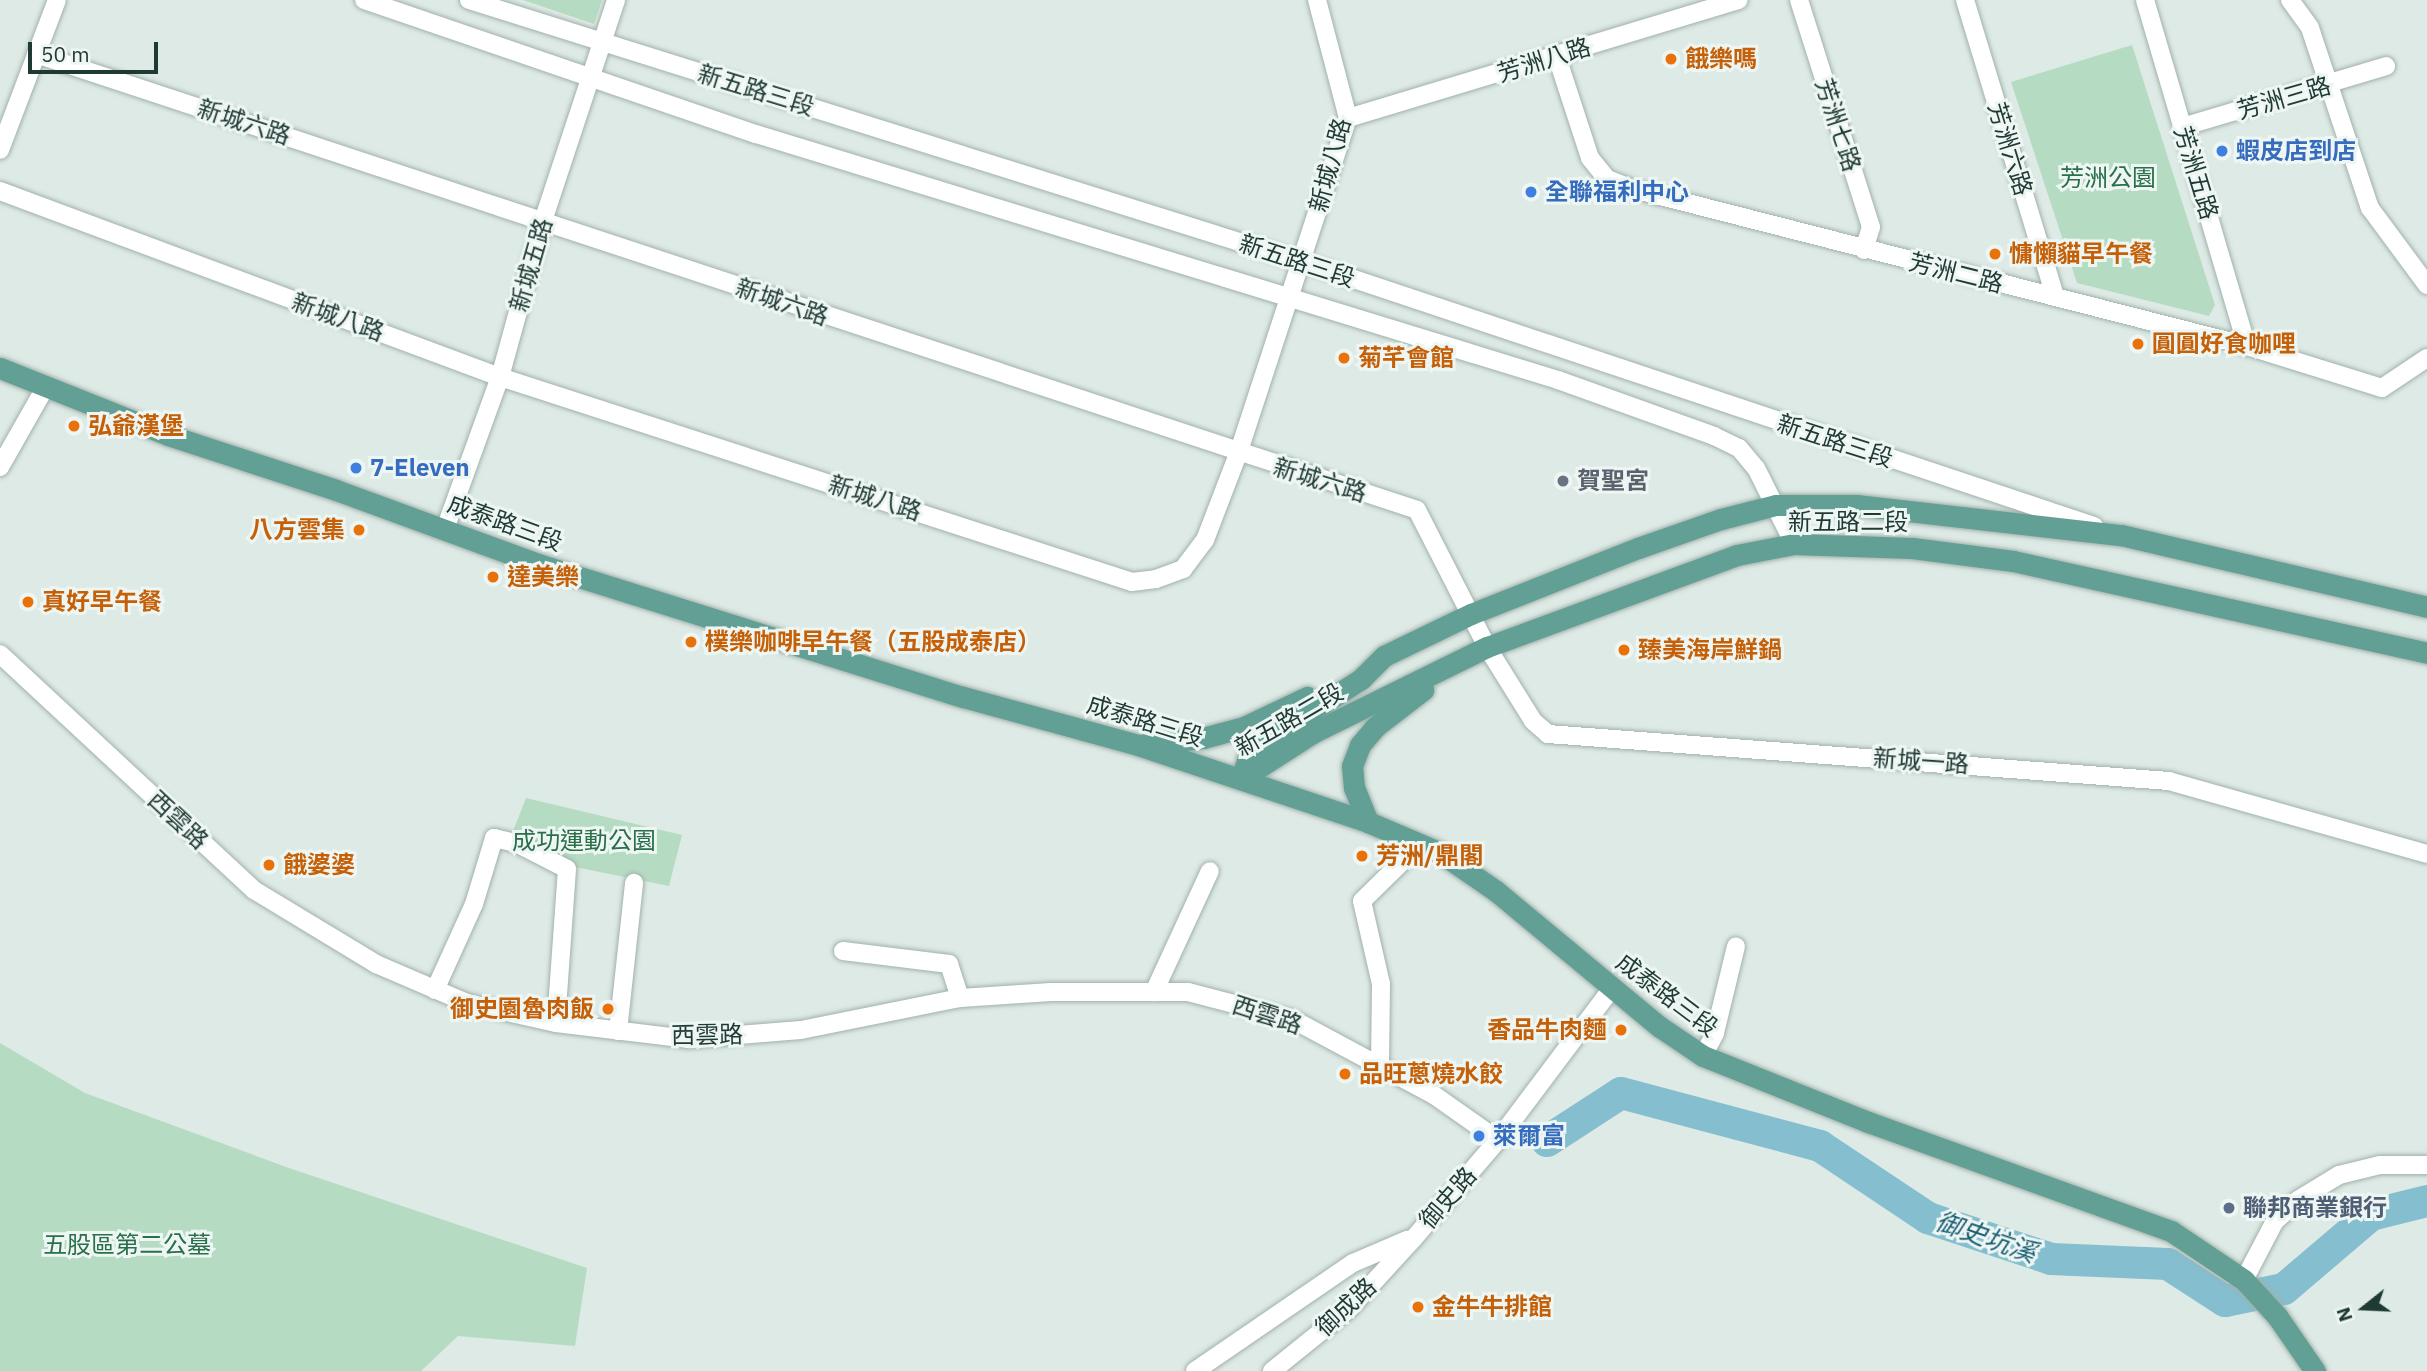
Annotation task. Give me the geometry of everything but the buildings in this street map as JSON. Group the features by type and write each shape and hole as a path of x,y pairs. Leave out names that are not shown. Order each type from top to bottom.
{"main road":[{"name":"成泰路三段","path":"0,368 168,435 445,529 541,565 742,630 1138,744 1368,822 1420,844 1496,891 1612,988 1703,1056 1868,1122 2171,1231 2245,1280 2277,1316 2315,1371"},
{"name":"新五路二段","path":"1241,779 1248,757 1261,743 1361,679 1384,656 1471,614 1638,548 1721,519 1776,505 1921,510 2121,535 2427,607"},
{"name":"新五路二段","path":"1241,779 1314,732 1487,647 1737,555 1794,544 1912,548 2013,561 2427,653"},
{"path":"1368,822 1354,788 1352,766 1360,745 1399,707 1487,647"},
{"path":"1138,744 1203,738 1244,727 1384,656"}],"street":[{"path":"0,150 57,0"},
{"name":"新五路三段","path":"364,0 590,78 957,198 1558,380 1714,436 1739,448 1776,505 1794,544"},
{"name":"新五路三段","path":"469,0 1303,262 2121,535"},
{"name":"新城五路","path":"445,529 500,377 543,220 616,0"},
{"name":"新城八路","path":"0,191 500,377 1132,582 1183,569 1205,540 1238,454 1303,262 1348,118 1317,0"},
{"name":"芳洲八路","path":"1348,118 1739,0"},
{"name":"芳洲七路","path":"1799,0 1871,227 1864,250"},
{"name":"芳洲六路","path":"1965,0 2055,297"},
{"name":"芳洲五路","path":"2145,0 2247,346"},
{"path":"2290,0 2311,28 2370,208 2427,285"},
{"name":"新城六路","path":"36,54 543,220 1238,454 1417,510 1471,614"},
{"name":"芳洲二路","path":"1557,57 1590,158 1607,179 1864,250 2247,346 2382,388 2427,358"},
{"name":"芳洲三路","path":"2182,127 2330,85 2386,66"},
{"path":"0,467 46,386"},
{"name":"新城一路","path":"1471,614 1487,647 1533,721 1548,734 2169,781 2427,854"},
{"name":"西雲路","path":"0,654 254,890 376,964 467,1003 556,1023 689,1039 801,1030 960,998 1051,992 1188,992 1292,1019 1434,1095 1498,1140"},
{"path":"435,990 474,904 494,838 516,843 567,869 556,1023"},
{"path":"1380,1066 1381,984 1362,901 1420,844"},
{"path":"1154,992 1210,871"},
{"path":"618,1031 634,883"},
{"path":"1703,1056 1715,1033 1736,946"},
{"path":"844,951 949,964 960,998"},
{"name":"御史路","path":"1195,1371 1353,1263 1414,1238 1498,1140 1612,988"},
{"path":"2245,1280 2275,1221 2298,1200 2339,1175 2380,1166 2427,1164"},
{"name":"御成路","path":"1272,1371 1350,1308 1414,1238"}],"green space":[{"path":"523,0 602,0 594,24"},
{"name":"芳洲公園","path":"2132,45 2215,305 2209,316 2077,283 2011,82"},
{"name":"成功運動公園","path":"526,798 682,835 669,886 570,866 511,836"},
{"name":"五股區第二公墓","path":"0,1043 85,1093 289,1168 587,1268 575,1346 458,1336 421,1371 0,1371"}],"waterway":[{"name":"御史坑溪","path":"1547,1141 1621,1093 1820,1146 1928,1218 2051,1259 2168,1264 2225,1301 2284,1289 2371,1215 2427,1201"}],"place":[{"name":"餓樂嗎","path":"1671,59"},
{"name":"蝦皮店到店","path":"2222,151"},
{"name":"全聯福利中心","path":"1531,192"},
{"name":"慵懶貓早午餐","path":"1995,254"},
{"name":"圓圓好食咖哩","path":"2138,344"},
{"name":"菊芊會館","path":"1344,358"},
{"name":"弘爺漢堡","path":"74,426"},
{"name":"7-Eleven","path":"356,468"},
{"name":"賀聖宮","path":"1563,481"},
{"name":"八方雲集","path":"359,530"},
{"name":"達美樂","path":"493,577"},
{"name":"真好早午餐","path":"28,602"},
{"name":"樸樂咖啡早午餐（五股成泰店）","path":"691,642"},
{"name":"臻美海岸鮮鍋","path":"1624,650"},
{"name":"芳洲/鼎閣","path":"1362,856"},
{"name":"餓婆婆","path":"269,865"},
{"name":"御史園魯肉飯","path":"608,1009"},
{"name":"香品牛肉麵","path":"1621,1030"},
{"name":"品旺蔥燒水餃","path":"1345,1074"},
{"name":"萊爾富","path":"1479,1136"},
{"name":"聯邦商業銀行","path":"2229,1208"},
{"name":"金牛牛排館","path":"1418,1307"}]}
